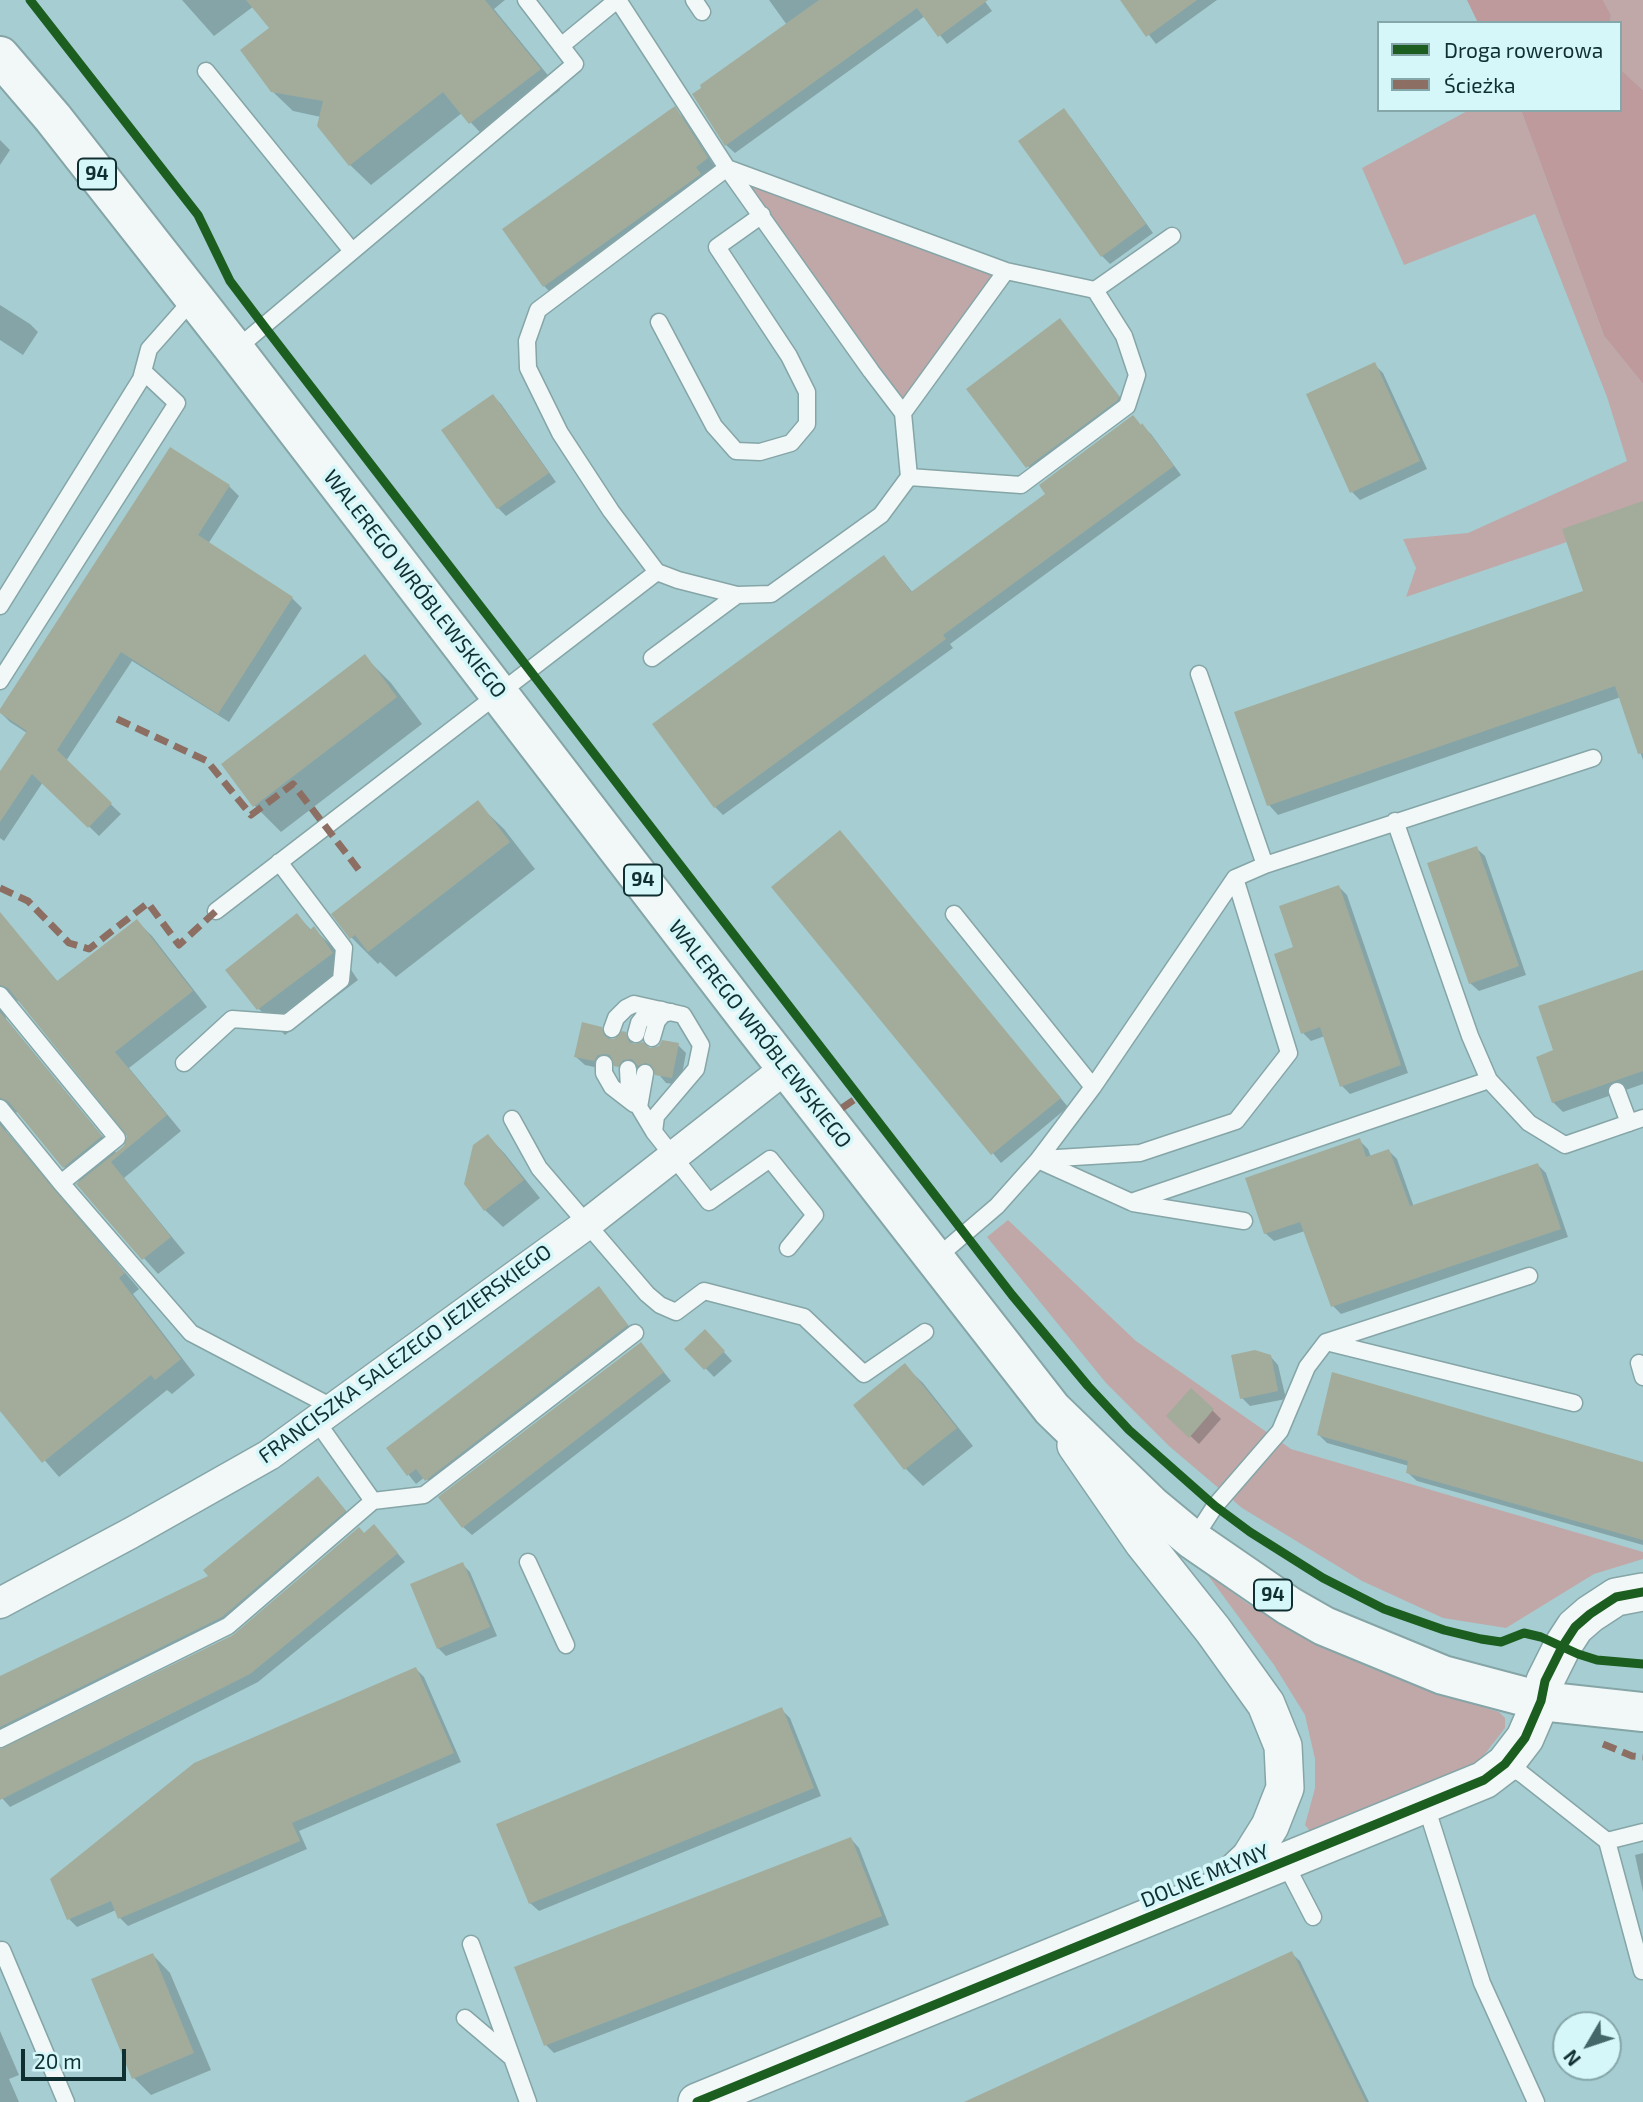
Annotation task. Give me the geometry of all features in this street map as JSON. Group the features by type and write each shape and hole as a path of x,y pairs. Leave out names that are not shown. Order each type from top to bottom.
{"main road":[{"name":"WALEREGO WRÓBLEWSKIEGO","path":"0,56 235,350 786,1068 1052,1409 1152,1506 1193,1540 1279,1599 1324,1626 1443,1675 1541,1700 1643,1712"}],"street":[{"name":"FRANCISZKA SALEZEGO JEZIERSKIEGO","path":"0,1603 269,1455 323,1413 587,1224 786,1068"},
{"path":"1052,1409 1143,1542 1213,1630 1266,1704 1283,1746 1285,1788 1270,1826 1250,1858 1219,1888"},
{"name":"DOLNE MŁYNY","path":"697,2102 1484,1780 1505,1765 1525,1738 1541,1700 1545,1681 1575,1627 1616,1597 1643,1592"}],"lane":[{"path":"235,350 575,64 526,0"},
{"path":"561,46 618,0 727,168 903,413 909,477 881,515 771,594 737,594 678,580 657,572 611,511 560,433 528,368 527,341 538,310 727,168"},
{"path":"206,71 352,251"},
{"path":"727,168 1006,271 1095,289 1172,236"},
{"path":"659,322 713,426 736,452 760,452 791,443 807,424 807,393 789,356 718,247 762,215"},
{"path":"903,413 1006,271"},
{"path":"909,477 1021,485 1127,406 1137,375 1124,336 1095,289"},
{"path":"0,606 144,372 149,349 194,298"},
{"path":"0,681 177,403 144,372"},
{"path":"216,911 657,572"},
{"path":"652,658 737,594"},
{"path":"1199,674 1265,865"},
{"path":"936,1259 997,1206 1038,1160 1093,1087 1235,878 1265,865 1395,821 1593,758"},
{"path":"1395,821 1470,1036 1489,1080 1529,1123 1565,1145 1636,1121 1617,1091"},
{"path":"184,1063 232,1019 287,1023 341,980 344,948 279,862"},
{"path":"1038,1160 1140,1153 1236,1121 1289,1053 1235,878"},
{"path":"954,914 1093,1087"},
{"path":"0,995 117,1138 61,1183"},
{"path":"612,1029 616,1018 634,1004 683,1015 701,1045 696,1069 656,1116 654,1132"},
{"path":"636,1034 639,1023 646,1014 655,1009 671,1012"},
{"path":"652,1038 657,1021 663,1014 671,1012"},
{"path":"604,1064 604,1073 612,1087 639,1107"},
{"path":"628,1069 629,1089 654,1132 709,1202 770,1159 815,1214 789,1248"},
{"path":"639,1107 645,1073"},
{"path":"1130,1202 1489,1080"},
{"path":"0,1108 191,1333 323,1413 373,1501"},
{"path":"512,1119 539,1168 647,1294 660,1305 676,1312 704,1291 804,1317 864,1374 925,1332"},
{"path":"1038,1160 1130,1202 1244,1221"},
{"path":"1193,1540 1215,1506 1280,1431 1307,1367 1325,1342 1529,1276"},
{"path":"0,1739 228,1626 373,1501 425,1494 635,1332"},
{"path":"1325,1342 1574,1403"},
{"path":"528,1562 566,1645"},
{"path":"1505,1765 1522,1774 1607,1841 1642,1971"},
{"path":"1426,1805 1482,1983 1536,2102"},
{"path":"1607,1841 1643,1832"},
{"path":"1285,1863 1313,1917"},
{"path":"471,1944 528,2102"},
{"path":"2,1950 66,2102"},
{"path":"465,2018 513,2059"}],"shaded area":[{"path":"1467,0 1603,0 1611,15 1610,21 1477,21"},
{"path":"1603,0 1643,0 1643,90 1622,71 1622,21 1610,21 1611,15"},
{"path":"1622,71 1643,90 1643,384 1604,336 1522,112 1622,112"},
{"path":"1465,112 1522,112 1604,336 1643,384 1643,501 1567,542 1406,597 1416,568 1403,539 1468,533 1627,461 1607,397 1535,214 1404,265 1362,168"},
{"path":"727,168 1006,271 903,413"},
{"path":"1008,1220 1136,1341 1291,1449 1643,1552 1643,1559 1594,1574 1506,1628 1443,1618 1362,1581 1242,1508 1169,1446 1106,1383 987,1237"},
{"path":"1207,1574 1247,1603 1303,1637 1368,1667 1499,1712 1505,1718 1505,1728 1478,1763 1316,1832 1309,1830 1305,1825 1315,1788 1315,1759 1305,1715 1274,1665"}],"building":[{"path":"246,0 485,0 541,69 469,124 443,92 349,166 317,126 323,101 271,92 240,50 269,28"},
{"path":"819,0 988,0 938,37 917,8 725,146 692,94 701,88 700,85"},
{"path":"1120,0 1197,0 1146,37"},
{"path":"675,106 708,158 696,167 701,174 543,287 502,229"},
{"path":"1064,108 1146,224 1101,257 1018,141"},
{"path":"1060,318 1119,396 1118,400 1026,468 966,389"},
{"path":"1375,362 1420,461 1350,493 1306,394"},
{"path":"493,394 549,473 497,509 441,430"},
{"path":"1133,415 1174,466 943,635 946,639 714,808 652,724 884,555 911,592 1045,494 1039,485"},
{"path":"170,447 230,485 198,535 293,597 218,714 121,652 57,750 112,803 88,828 32,774 0,822 0,771 27,731 0,713 0,709"},
{"path":"1643,501 1643,753 1638,754 1615,686 1267,806 1234,712 1583,591 1562,529"},
{"path":"365,654 397,697 253,807 221,764"},
{"path":"478,800 510,842 368,952 355,935 350,939 331,914"},
{"path":"840,830 1061,1098 991,1155 771,887"},
{"path":"1477,846 1519,966 1469,984 1427,863"},
{"path":"1339,885 1401,1065 1340,1087 1320,1027 1301,1034 1274,954 1293,947 1279,906"},
{"path":"0,912 57,981 137,919 193,991 115,1052 167,1115 111,1162 171,1237 142,1260 76,1184 124,1146 127,1136 8,988 0,985"},
{"path":"297,913 310,930 314,926 333,953 257,1010 225,970"},
{"path":"1643,970 1643,1071 1552,1103 1536,1057 1553,1050 1538,1006"},
{"path":"0,1012 102,1136 63,1168 8,1101 0,1098"},
{"path":"582,1022 602,1027 604,1035 609,1039 614,1039 622,1031 626,1032 629,1042 643,1042 650,1048 659,1046 662,1040 679,1043 672,1078 655,1075 651,1065 646,1063 638,1066 632,1059 623,1060 618,1067 614,1066 610,1055 598,1055 594,1061 574,1057"},
{"path":"0,1125 125,1273 119,1278 181,1359 155,1380 151,1375 42,1463 0,1411"},
{"path":"488,1134 524,1180 484,1211 464,1184 473,1145"},
{"path":"1360,1138 1366,1157 1389,1149 1410,1206 1538,1163 1561,1229 1331,1307 1300,1222 1264,1234 1245,1178"},
{"path":"599,1286 628,1325 425,1481 416,1469 407,1476 386,1448"},
{"path":"705,1329 725,1351 704,1370 684,1349"},
{"path":"641,1342 664,1372 462,1528 438,1497"},
{"path":"1255,1350 1271,1355 1278,1391 1240,1399 1231,1355"},
{"path":"905,1363 957,1428 904,1470 853,1405"},
{"path":"1332,1372 1643,1462 1643,1540 1406,1473 1408,1461 1317,1435"},
{"path":"1191,1388 1214,1409 1189,1438 1166,1416"},
{"path":"318,1476 346,1511 222,1617 0,1727 0,1676 208,1576 203,1570"},
{"path":"374,1524 398,1553 250,1674 0,1800 0,1749 233,1635 359,1527 364,1533"},
{"path":"463,1562 490,1627 437,1649 410,1584"},
{"path":"416,1667 454,1753 292,1823 300,1841 118,1919 111,1901 67,1920 50,1879 194,1763"},
{"path":"782,1707 814,1788 529,1904 496,1824"},
{"path":"851,1837 882,1916 544,2046 514,1967"},
{"path":"1292,1951 1366,2102 964,2102"},
{"path":"153,1953 194,2053 132,2079 91,1979"}],"marked path":[{"path":"117,719 207,761 251,815 293,784 362,874"},
{"path":"0,888 28,901 69,943 89,949 148,903 179,945 216,911"},
{"path":"842,1108 858,1097"},
{"path":"1603,1744 1632,1756 1643,1757"}],"cycle path":[{"path":"30,0 198,215 230,281 264,326 1012,1295 1088,1386 1129,1430 1215,1506 1250,1532 1323,1578 1384,1609 1444,1630 1481,1639 1501,1642 1524,1633 1541,1637 1597,1660 1643,1664"},
{"path":"697,2102 1484,1780 1505,1764 1525,1738 1541,1701 1545,1681 1575,1627 1616,1597 1643,1592"}]}
